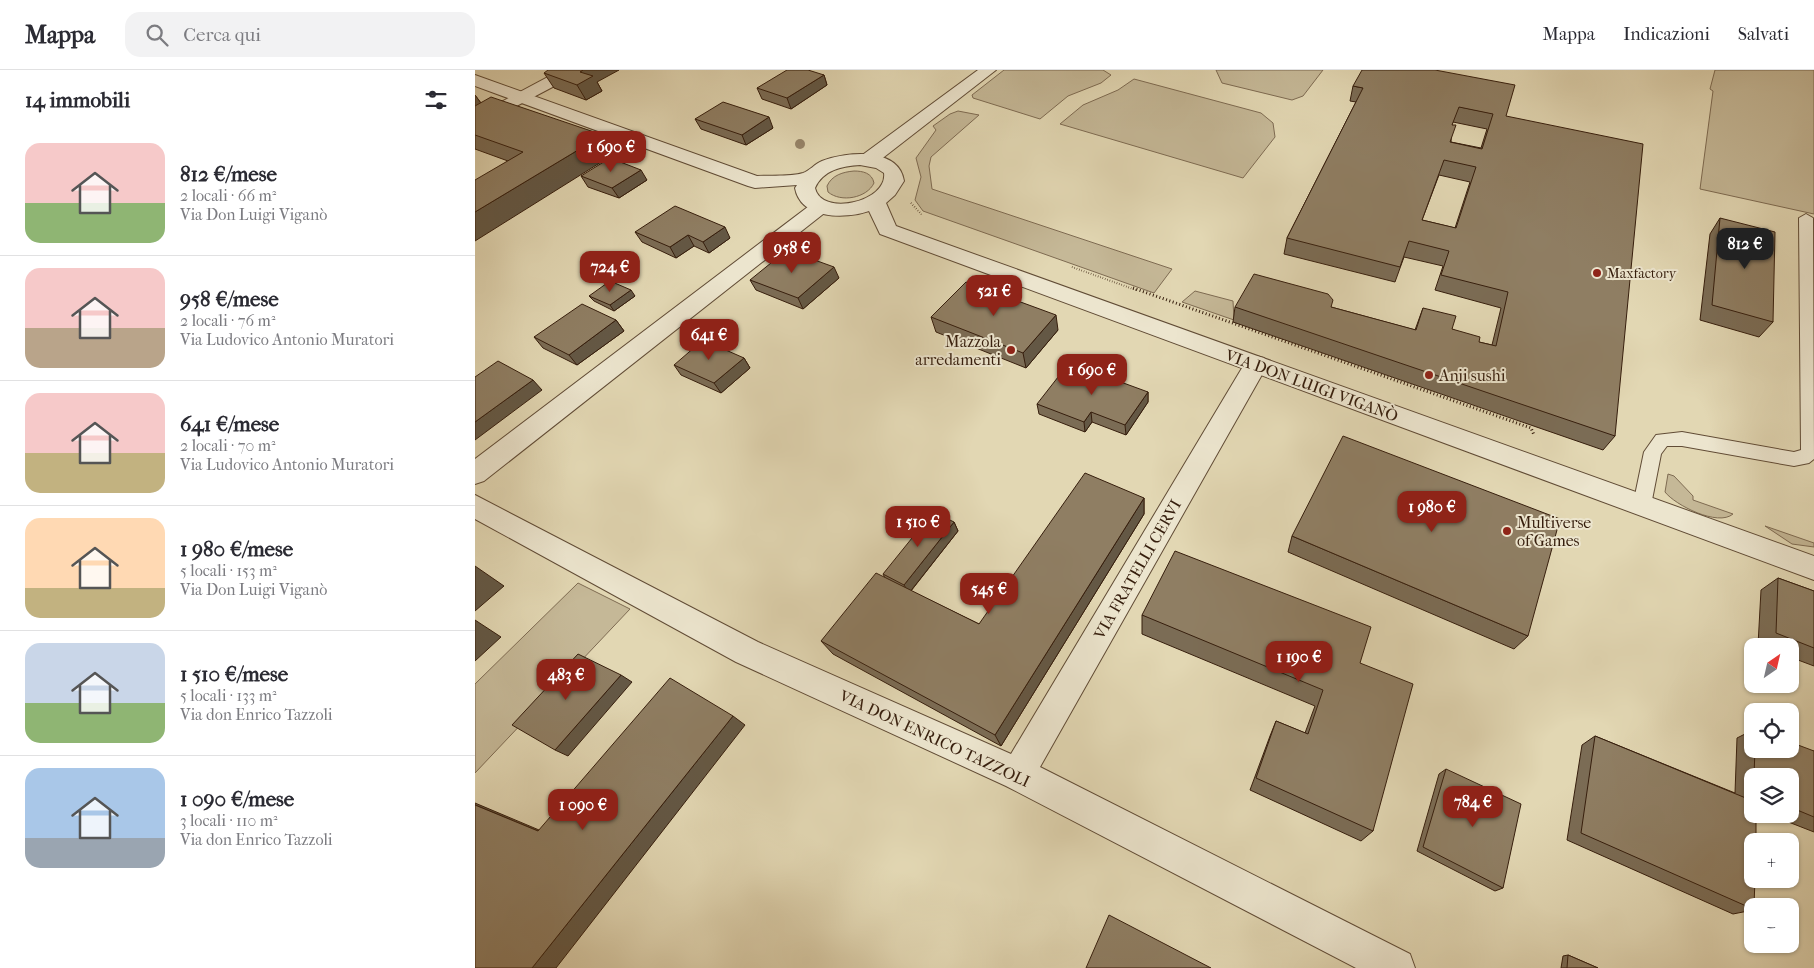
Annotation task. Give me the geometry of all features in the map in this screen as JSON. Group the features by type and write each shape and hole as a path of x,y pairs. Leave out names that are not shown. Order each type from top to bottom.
{"street":[{"path":"475,124 573,70"},
{"path":"869,160 988,70"},
{"path":"475,80 755,182 811,178"},
{"path":"869,160 889,168 895,177 893,187 889,193 876,202 848,210 820,207 813,203 806,194 805,188 811,178 823,168 841,161 869,160"},
{"name":"VIA DON LUIGI VIGANÒ","path":"876,202 887,230 1814,568"},
{"path":"475,474 820,207"},
{"name":"VIA FRATELLI CERVI","path":"1018,774 1256,364"},
{"name":"VIA DON ENRICO TAZZOLI","path":"475,506 747,652 1018,774 1396,968"}],"lane":[{"path":"1642,505 1653,452 1662,440 1682,439 1794,459 1803,458 1809,454 1811,448 1806,218"}],"path":[{"path":"910,196 911,204 925,216"},
{"path":"1071,267 1531,428 1535,437"}],"shaded area":[{"path":"1004,70 1103,70 1111,75 1101,83 1068,96 1040,119 973,98 972,95"},
{"path":"1216,70 1323,70 1303,96 1292,100 1222,83"},
{"path":"1715,70 1814,70 1814,214 1700,189 1713,91 1710,89"},
{"path":"1134,79 1261,113 1273,123 1275,137 1243,178 1060,124 1083,105 1118,90"},
{"path":"958,111 979,115 931,157 929,166 932,189 1172,269 1154,293 923,211 915,200 921,177 916,158 936,130 933,126 950,114"},
{"path":"854,171 867,173 871,177 874,183 871,188 860,195 846,198 828,192 827,186 835,177 842,173"},
{"path":"1195,291 1233,301 1234,320 1182,302"},
{"path":"1668,474 1674,476 1693,496 1693,500 1733,514 1717,518 1697,513 1678,503 1665,492"},
{"path":"1765,526 1814,543 1814,547 1792,544"},
{"path":"578,583 630,609 475,773 475,684"}],"building":[{"path":"548,70 583,70 580,72 593,76 577,85 544,73"},
{"path":"787,70 808,70 824,75 787,98 757,88"},
{"path":"1362,70 1435,70 1515,85 1506,116 1643,144 1615,436 1235,307 1254,274 1328,294 1333,300 1331,307 1416,330 1423,308 1456,316 1452,329 1480,337 1479,342 1496,346 1508,292 1441,275 1449,251 1409,241 1400,267 1287,238 1363,88 1353,86","holes":["1459,107 1493,114 1482,149 1450,142 1456,125 1452,125","1444,160 1476,167 1456,228 1422,220"]},
{"path":"491,97 603,135 475,212 475,180 523,152 475,135 475,106"},
{"path":"723,102 769,117 742,135 695,119"},
{"path":"610,158 641,170 612,188 581,176"},
{"path":"675,206 725,227 703,242 688,235 670,247 635,232"},
{"path":"1720,218 1775,232 1773,322 1712,305"},
{"path":"787,250 834,267 798,298 750,280"},
{"path":"610,281 631,290 610,305 589,296"},
{"name":"Mazzola arredamenti","path":"966,282 1056,315 1023,353 931,317"},
{"path":"582,304 616,320 569,355 534,337"},
{"path":"703,340 744,358 714,383 674,365"},
{"path":"498,361 533,380 475,422 475,377"},
{"path":"1069,363 1148,392 1125,425 1091,412 1084,422 1037,404"},
{"path":"1343,436 1560,519 1528,636 1292,536"},
{"path":"1085,473 1144,498 995,735 821,641 876,573 979,624"},
{"path":"933,512 954,522 904,585 883,574"},
{"path":"1175,551 1371,627 1360,663 1413,684 1373,831 1256,778 1276,721 1308,734 1323,690 1142,615"},
{"path":"1778,578 1814,591 1814,648 1799,642 1799,638 1789,638 1776,633"},
{"path":"578,654 621,675 555,750 512,725"},
{"path":"670,678 733,716 532,968 475,968 475,805 538,831"},
{"path":"1595,736 1744,797 1744,823 1756,823 1756,833 1744,833 1744,888 1755,888 1754,898 1744,898 1744,905 1581,833"},
{"path":"1799,745 1814,751 1814,817 1799,811 1799,768 1754,768 1755,758 1799,758"},
{"path":"1446,769 1521,804 1503,888 1423,847"},
{"path":"1109,915 1211,968 1086,968"},
{"path":"1568,955 1598,968 1567,968"}],"place":[{"name":"Maxfactory","path":"1597,273"},
{"name":"Mazzola arredamenti","path":"1011,350"},
{"name":"Anji sushi","path":"1429,375"},
{"name":"Multiverse of Games","path":"1507,531"}]}
